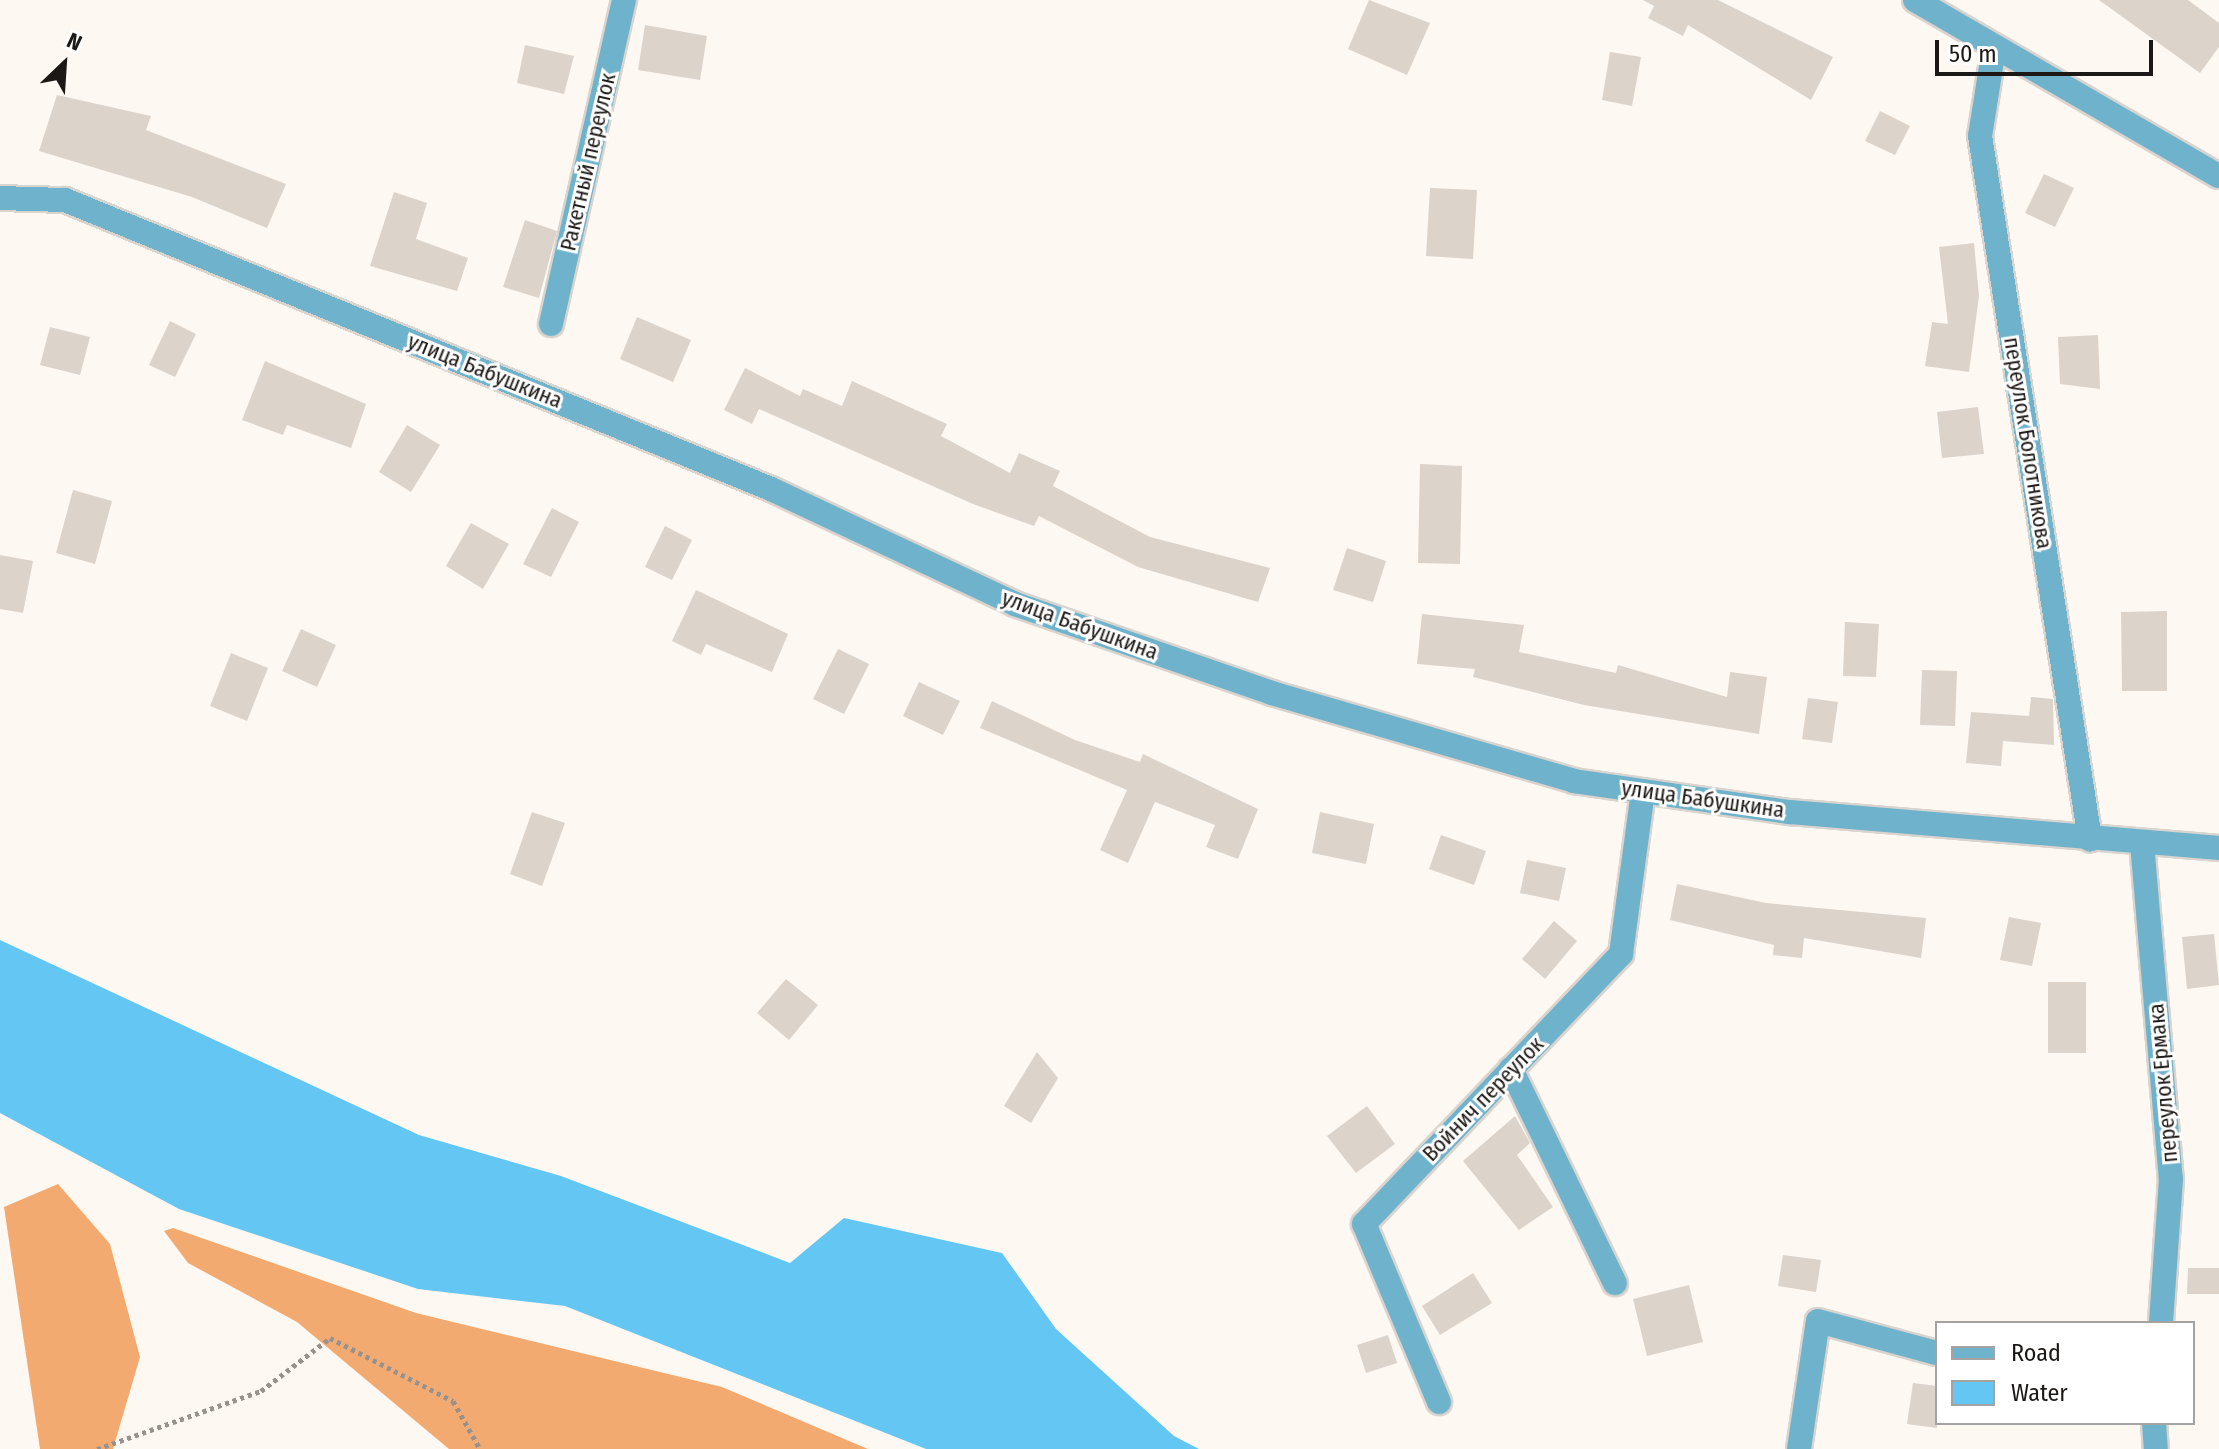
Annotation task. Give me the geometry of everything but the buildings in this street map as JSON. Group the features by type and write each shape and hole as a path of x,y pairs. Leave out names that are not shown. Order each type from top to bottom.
{"street":[{"name":"Ракетный переулок","path":"551,324 624,0"},
{"path":"1915,0 2219,176"},
{"name":"переулок Болотникова","path":"1994,48 1980,136 2090,839"},
{"name":"улица Бабушкина","path":"0,198 65,200 771,489 1015,604 1272,693 1574,781 2090,839 2219,848"},
{"name":"Войнич переулок","path":"1439,1402 1364,1224 1621,954 1643,791"},
{"name":"переулок Ермака","path":"2142,843 2171,1179 2161,1321"},
{"path":"1511,1069 1615,1283"},
{"path":"1799,1449 1818,1321 1935,1352"},
{"path":"2154,1425 2156,1449"}],"path":[{"path":"97,1449 261,1391 330,1338 453,1401 480,1449"}],"shaded area":[{"path":"58,1184 110,1244 140,1357 113,1449 40,1449 4,1207"},
{"path":"173,1228 416,1313 722,1387 868,1449 449,1449 297,1322 188,1263 164,1231"}],"water":[{"path":"0,940 419,1135 561,1176 790,1263 844,1218 1002,1253 1056,1329 1174,1436 1199,1449 926,1449 565,1306 418,1289 179,1209 0,1113"}]}
